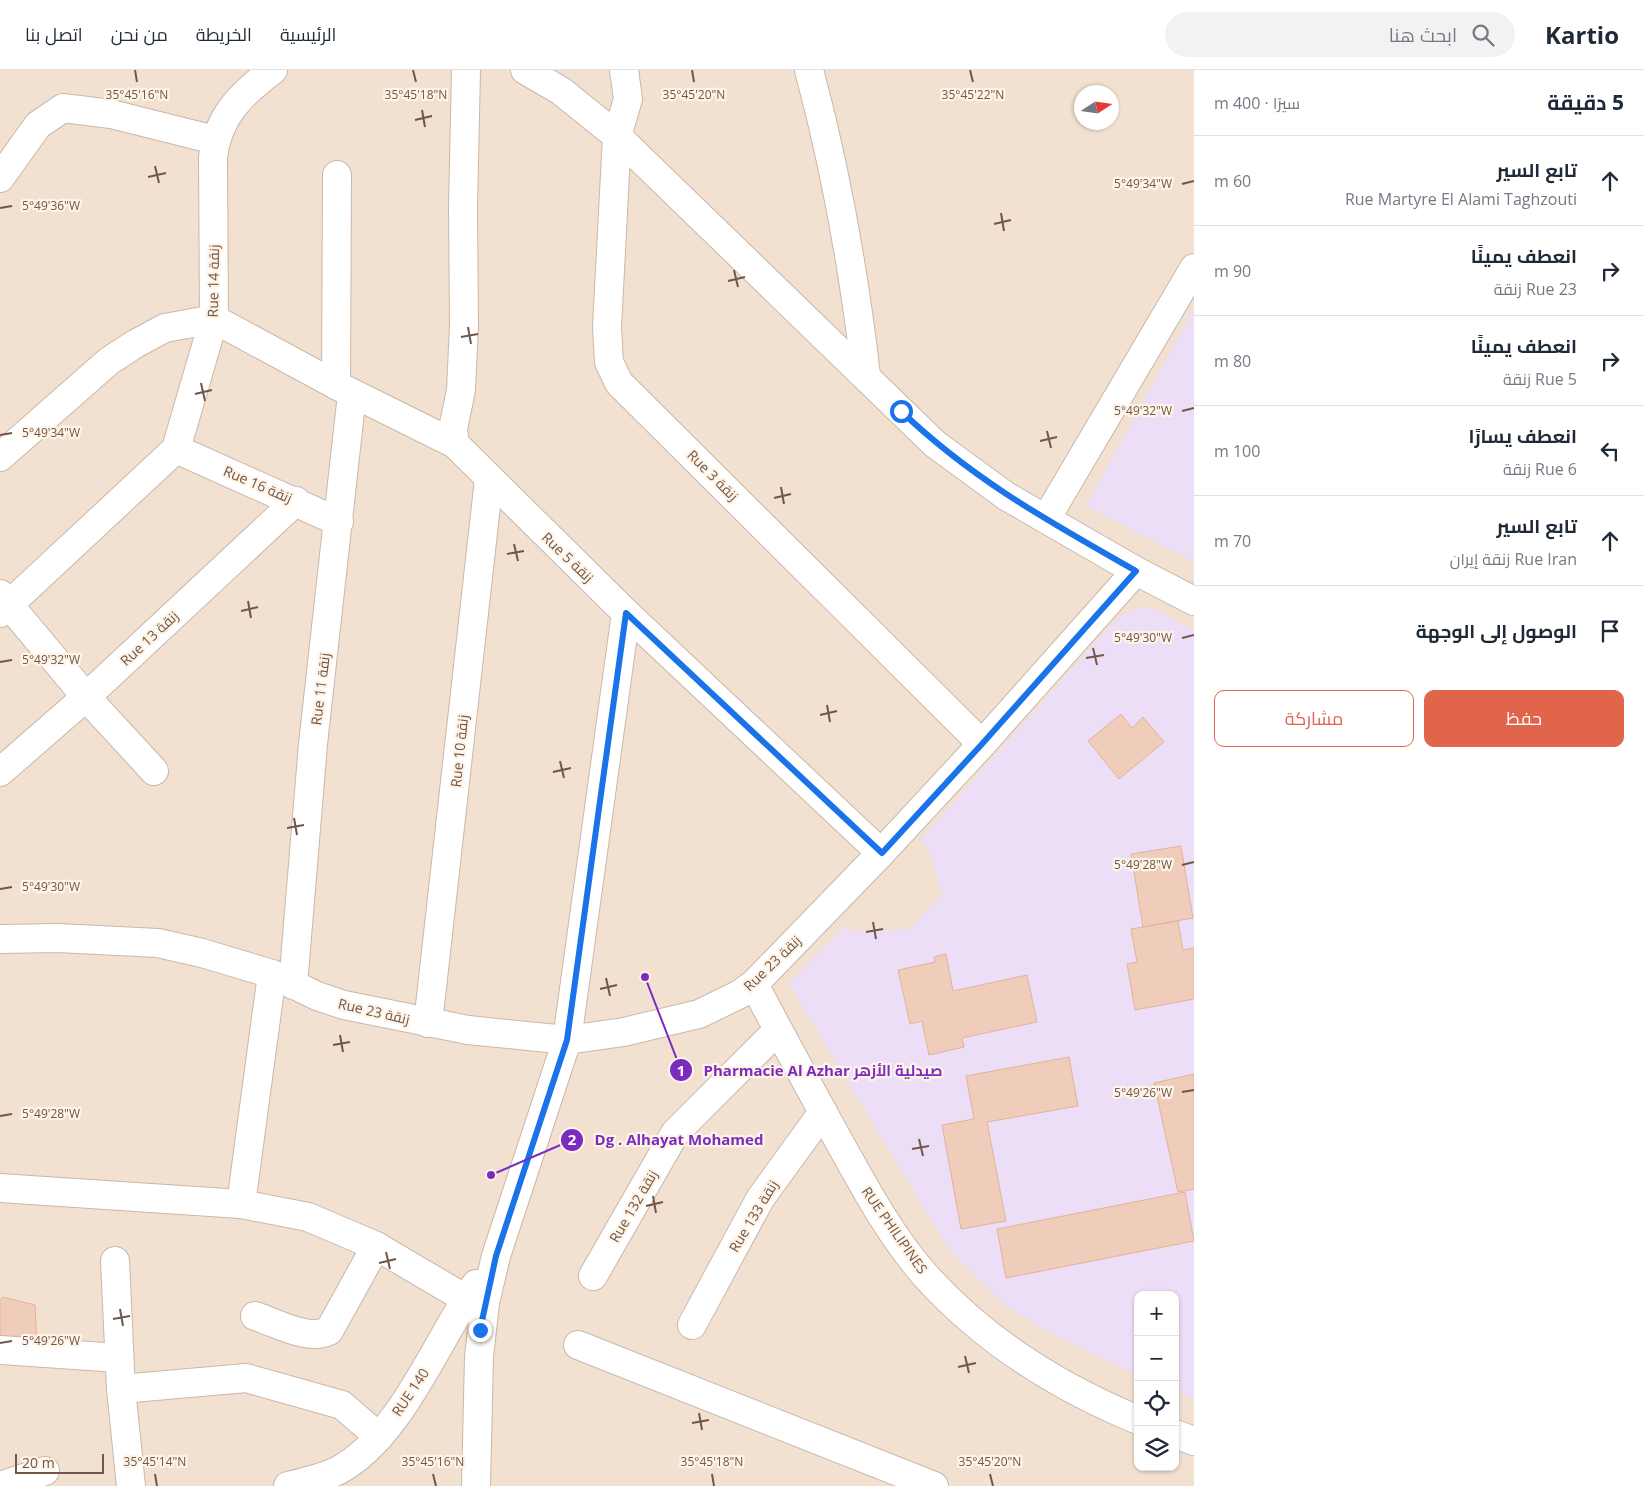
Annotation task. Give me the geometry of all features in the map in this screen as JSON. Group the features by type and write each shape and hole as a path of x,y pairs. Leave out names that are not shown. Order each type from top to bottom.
{"street":[{"name":"Rue 14 زنقة","path":"176,449 214,319 213,157 215,140 221,123 235,103 253,85 273,70"},
{"path":"455,444 453,429 461,390 464,325 462,207 466,70"},
{"path":"526,70 561,91 617,136 866,375 935,444 1006,496 1136,571 1194,601"},
{"name":"Rue 3 زنقة","path":"624,70 628,99 617,136 607,327 609,362 619,383 982,744"},
{"path":"812,71 849,256 866,375"},
{"path":"0,178 38,125 63,108 111,114 215,140"},
{"name":"Rue 11 زنقة","path":"241,1204 283,979 339,522 344,390 337,175"},
{"path":"1046,519 1194,268"},
{"path":"0,457 109,361 134,344 165,328 214,319"},
{"name":"Rue 5 زنقة","path":"214,319 344,390 455,444 626,613 882,853"},
{"path":"154,772 3,604 176,449"},
{"name":"Rue 16 زنقة","path":"176,449 296,501 339,522"},
{"name":"Rue 10 زنقة","path":"428,1023 489,479"},
{"name":"Rue 13 زنقة","path":"0,772 86,697 296,501"},
{"name":"Rue 23 زنقة","path":"0,939 58,938 158,943 202,952 283,979 344,1005 428,1023 508,1035 567,1040 624,1032 699,1014 740,994 754,984 882,853 1136,571"},
{"path":"476,1486 480,1330 496,1256 567,1040 626,613"},
{"name":"RUE PHILIPINES","path":"754,984 864,1187 899,1240 924,1273 951,1302 982,1330 1033,1366 1074,1390 1134,1418"},
{"name":"Rue 132 زنقة","path":"593,1276 675,1133 778,1030"},
{"name":"Rue 133 زنقة","path":"692,1324 760,1199 823,1112"},
{"path":"0,1188 241,1204 308,1217 376,1246 466,1298"},
{"path":"255,1316 305,1333 316,1335 329,1331 376,1246"},
{"name":"RUE 140","path":"288,1486 316,1479 340,1470 379,1437 417,1386 466,1298 496,1256"},
{"path":"115,1261 121,1389 131,1486"},
{"path":"578,1345 934,1486"},
{"path":"0,1350 119,1358"},
{"path":"121,1389 246,1378 342,1405 379,1437"},
{"path":"1179,1435 1194,1441"},
{"path":"0,1486 45,1471"}],"shaded area":[{"path":"0,70 1194,70 1194,1486 0,1486"},
{"path":"1194,309 1194,562 1086,506"},
{"path":"1140,608 1156,609 1194,631 1194,1399 1179,1393 1179,1291 1134,1291 1134,1373 1052,1334 1006,1306 949,1250 789,984 845,925 852,932 910,929 942,894 929,850 920,840 1118,617"}],"building":[{"path":"1121,714 1132,728 1143,717 1164,742 1119,779 1088,741"},
{"path":"1181,846 1193,918 1143,927 1131,854"},
{"path":"1178,921 1183,950 1194,948 1194,999 1135,1010 1127,964 1137,962 1131,929"},
{"path":"946,954 953,991 1027,975 1037,1022 962,1038 964,1047 929,1055 922,1021 910,1024 898,970 935,962 934,957"},
{"path":"1069,1057 1078,1106 987,1122 1006,1221 961,1229 942,1125 974,1119 966,1076"},
{"path":"1194,1074 1194,1189 1178,1192 1154,1083"},
{"path":"1185,1192 1194,1241 1006,1278 997,1229"},
{"path":"3,1297 35,1305 37,1343 0,1343 0,1300"}],"place":[{"name":"Pharmacie Al Azhar صيدلية الأزهر","path":"645,977"},
{"name":"Dg . Alhayat Mohamed","path":"491,1175"}],"route":[{"path":"480,1330 496,1256 567,1040 626,613 882,853 1136,571 1006,496 935,444 901,411"}]}
